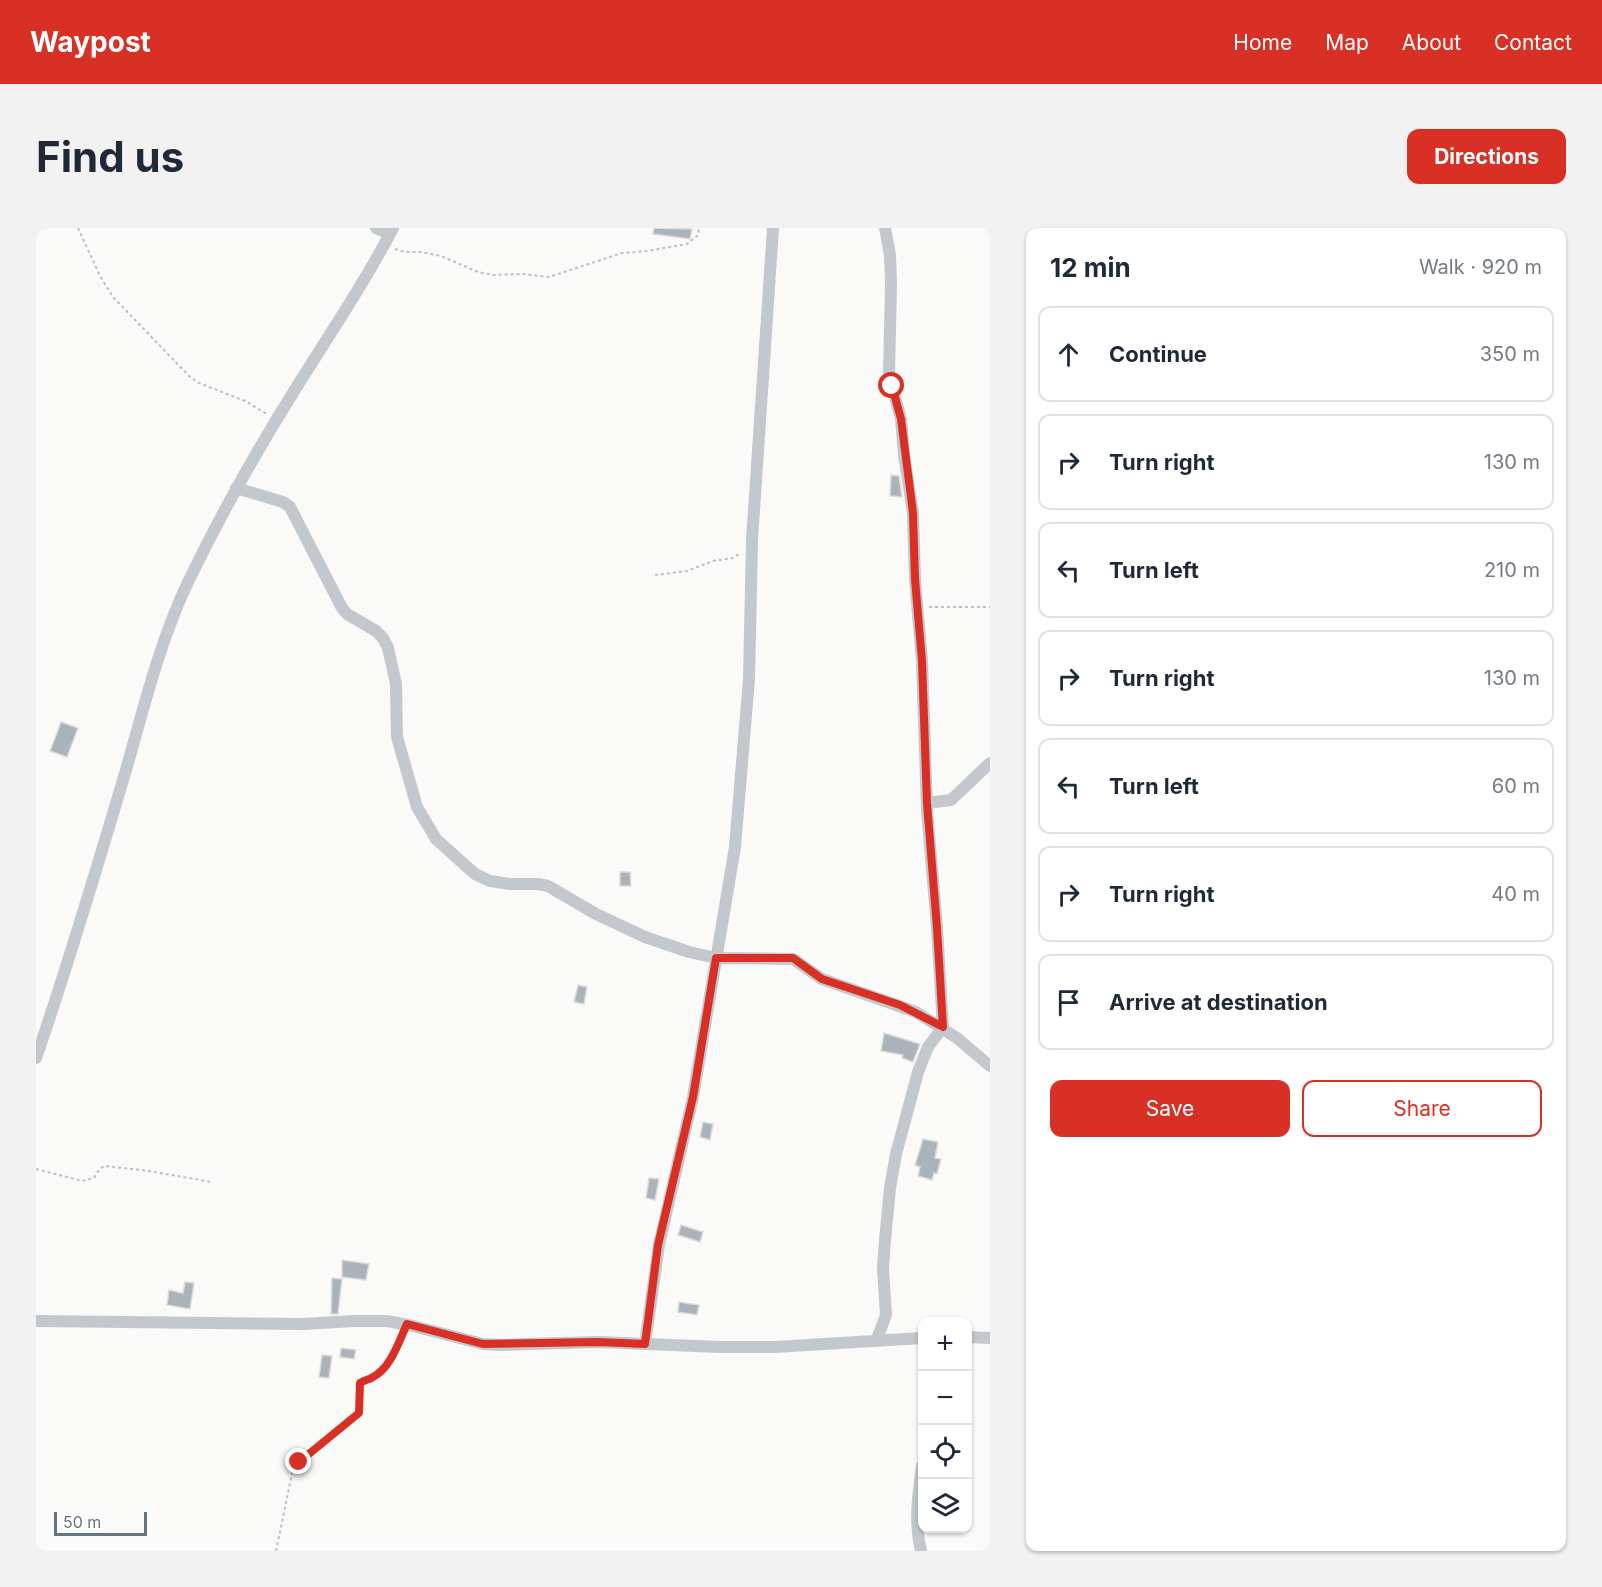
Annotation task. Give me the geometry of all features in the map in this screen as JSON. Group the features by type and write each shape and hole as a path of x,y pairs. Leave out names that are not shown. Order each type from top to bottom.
{"street":[{"path":"36,1058 67,970 151,684 175,614 189,580 236,488 344,315 392,231 376,228"},
{"path":"645,1344 658,1245 693,1097 735,848 749,679 752,542 773,228"},
{"path":"877,1339 886,1315 883,1269 890,1188 896,1154 918,1072 928,1047 943,1027 927,803 922,661 913,513 900,412 889,375 891,283 890,255 885,228"},
{"path":"236,488 283,502 290,507 342,608 347,614 376,631 383,638 396,684 396,737 417,807 436,839 476,874 490,880 510,884 548,886 596,914 645,937 689,952 716,958 793,958 822,979 908,1008 943,1027 990,1066"},
{"path":"927,803 951,800 990,763"},
{"path":"36,1321 304,1324 387,1321 483,1344 598,1342 775,1347 918,1338"},
{"path":"972,1337 990,1338"},
{"path":"920,1479 916,1521 921,1551"}],"path":[{"path":"78,228 100,276 113,297 189,375 199,383 245,402 277,420"},
{"path":"384,246 405,252 441,256 478,272 493,275 523,274 549,277 622,253 687,244 698,235 699,228"},
{"path":"655,575 687,571 713,561 733,558 752,542"},
{"path":"918,608 990,607"},
{"path":"36,1169 82,1181 94,1178 104,1166 212,1182"},
{"path":"276,1551 293,1469 312,1449 359,1413 360,1383 373,1378 382,1371 407,1324"}],"building":[{"path":"654,228 692,229 690,239 653,234"},
{"path":"891,475 899,476 902,497 890,496"},
{"path":"61,722 78,728 67,757 50,751"},
{"path":"620,872 630,872 631,886 620,886"},
{"path":"578,985 587,987 584,1004 574,1002"},
{"path":"884,1033 920,1044 913,1062 902,1058 903,1055 881,1051"},
{"path":"703,1122 713,1124 710,1140 700,1137"},
{"path":"923,1139 938,1142 935,1158 941,1159 937,1174 934,1173 932,1180 918,1176 920,1167 915,1165"},
{"path":"649,1178 659,1179 655,1200 646,1198"},
{"path":"681,1225 703,1232 700,1242 678,1235"},
{"path":"342,1260 369,1264 366,1280 342,1277"},
{"path":"332,1278 342,1279 338,1314 331,1314"},
{"path":"185,1282 194,1283 190,1309 167,1305 169,1290 183,1293"},
{"path":"679,1302 699,1305 697,1315 678,1312"},
{"path":"341,1348 356,1350 354,1359 340,1357"},
{"path":"322,1355 332,1356 329,1378 319,1377"}],"route":[{"path":"299,1462 312,1449 359,1413 360,1383 373,1378 382,1371 407,1324 483,1344 598,1342 645,1344 658,1245 693,1097 716,958 793,958 822,979 900,1005 943,1027 927,803 922,661 915,579 913,513 901,419 892,386"}]}
